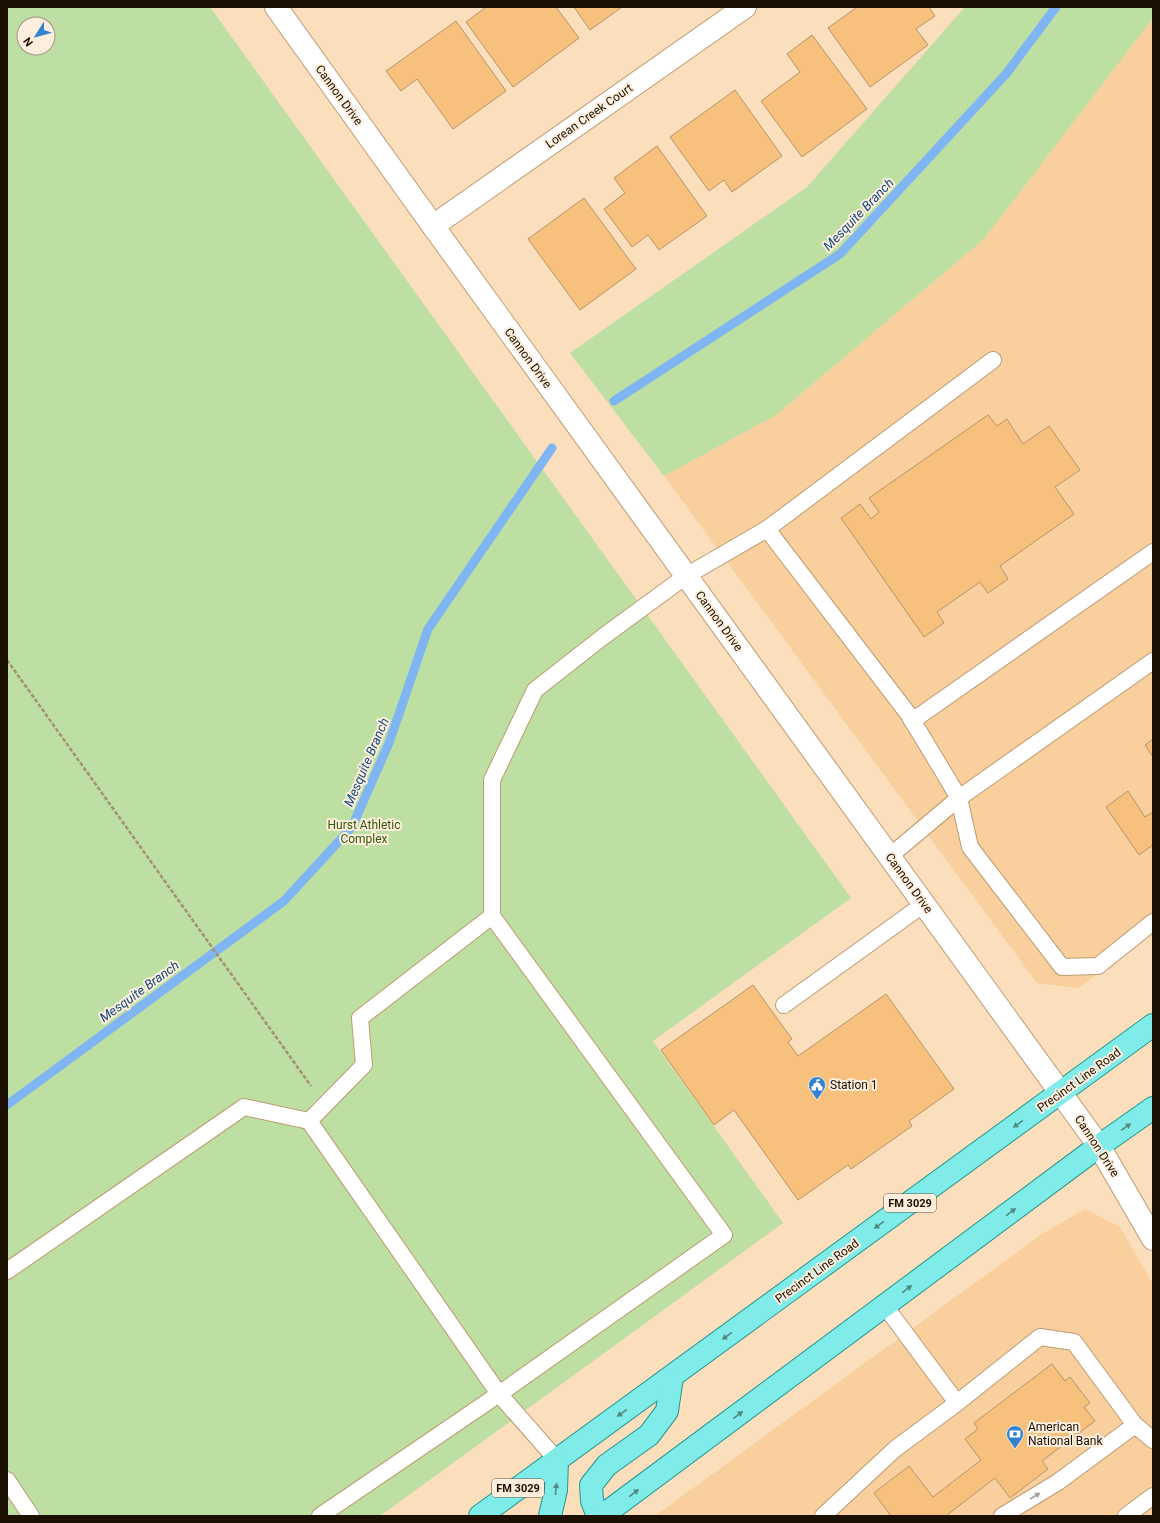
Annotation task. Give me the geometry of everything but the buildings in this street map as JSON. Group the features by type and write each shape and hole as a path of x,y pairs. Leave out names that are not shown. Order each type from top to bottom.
{"main road":[{"name":"Precinct Line Road","path":"480,1516 1153,1025"},
{"path":"602,1516 1153,1108"},
{"path":"598,1516 592,1501 591,1485 606,1465 648,1435 667,1411 672,1377"},
{"path":"550,1516 556,1490 557,1460"}],"street":[{"name":"Cannon Drive","path":"276,7 432,226 1100,1146 1153,1239"},
{"name":"Lorean Creek Court","path":"432,226 745,7"}],"lane":[{"path":"320,1516 499,1394 724,1235 492,916 492,780 535,690 604,636 686,576 767,529 993,360"},
{"path":"767,529 912,721 959,798 970,847 1062,967 1098,966 1153,922"},
{"path":"912,721 1153,552"},
{"path":"890,856 959,798 1153,661"},
{"path":"784,1006 924,904"},
{"path":"309,1121 364,1065 360,1018 492,916"},
{"path":"7,1271 244,1107 309,1121 499,1394 557,1460"},
{"path":"885,1306 957,1403"},
{"path":"823,1516 895,1449 957,1403 1040,1337 1074,1342 1135,1425 1153,1440"},
{"path":"1002,1516 1058,1482 1135,1425"},
{"path":"7,1480 31,1516"},
{"path":"1126,1516 1153,1496"}],"path":[{"path":"7,660 324,1105"}],"shaded area":[{"path":"1153,18 1153,933 1078,988 1037,983 664,476 776,415 984,239"},
{"path":"1085,1209 1120,1227 1153,1284 1153,1516 655,1516 1042,1234"}],"green space":[{"name":"Hurst Athletic Complex","path":"7,7 210,7 851,898 653,1041 783,1223 380,1516 7,1516"},
{"path":"965,7 1153,7 1153,18 984,239 776,415 664,476 570,353 807,187"}],"waterway":[{"name":"Mesquite Branch","path":"614,401 840,254 1006,74 1056,7"},
{"name":"Mesquite Branch","path":"7,1105 284,901 352,827 389,743 428,629 552,448"}],"place":[{"name":"Station 1","path":"817,1100"},
{"name":"American National Bank","path":"1015,1449"}]}
